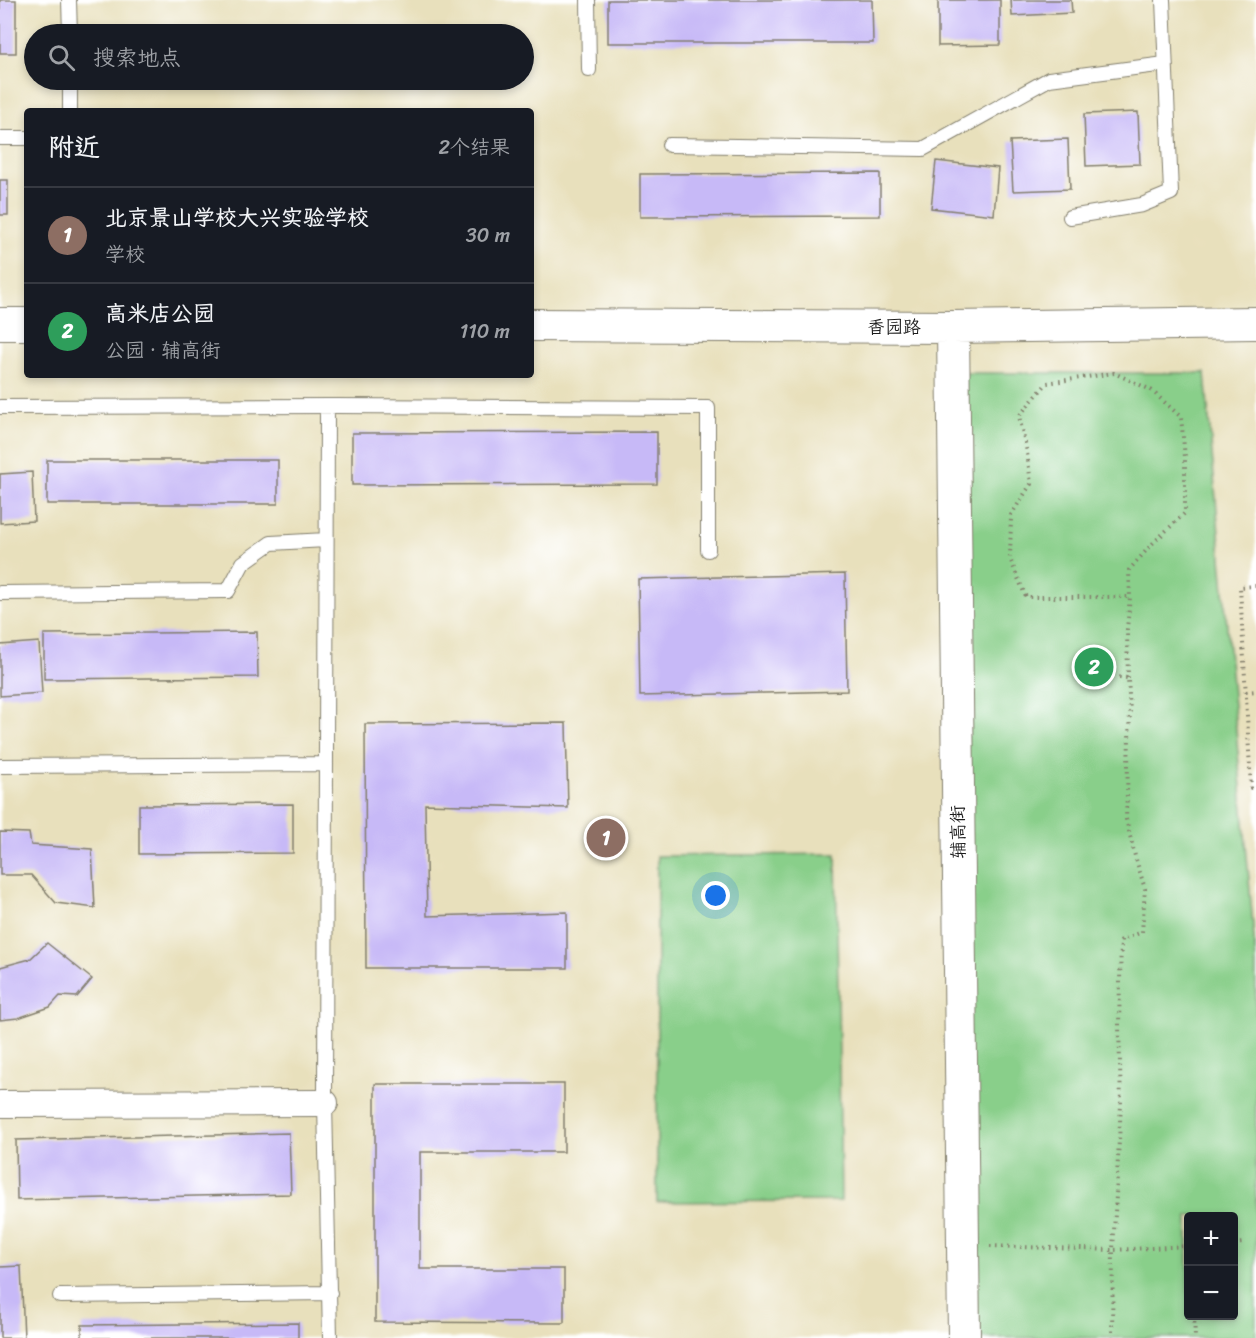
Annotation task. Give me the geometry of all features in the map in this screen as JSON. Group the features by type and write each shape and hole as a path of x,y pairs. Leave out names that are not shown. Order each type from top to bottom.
{"street":[{"name":"香园路","path":"534,325 953,327 1256,322"},
{"path":"0,324 24,324"},
{"name":"辅高街","path":"953,327 964,1338"},
{"path":"0,1104 325,1103"}],"lane":[{"path":"69,0 70,24"},
{"path":"588,0 590,70"},
{"path":"1070,217 1142,205 1171,194 1163,0"},
{"path":"669,145 923,149 1049,79 1165,64"},
{"path":"70,90 70,108"},
{"path":"0,138 24,138"},
{"path":"0,407 708,408 708,550"},
{"path":"327,407 325,1103 330,1338"},
{"path":"0,593 228,591 243,563 271,543 326,540"},
{"path":"0,766 326,764"},
{"path":"60,1296 330,1293"}],"path":[{"path":"1112,1338 1113,1250 1121,1104 1119,1025 1121,940 1142,932 1145,889 1126,819 1130,712 1127,629 1130,597 1129,570 1152,544 1185,513 1185,457 1181,417 1151,390 1114,373 1047,383 1019,416 1031,484 1011,515 1010,559 1026,597 1130,597"},
{"path":"1254,788 1240,587 1256,586"},
{"path":"1116,677 1128,678"},
{"path":"1246,692 1256,691"},
{"path":"1238,1244 1243,1243"},
{"path":"963,1245 1113,1250 1184,1246"},
{"path":"1194,1320 1195,1338"}],"green space":[{"path":"953,373 1205,373 1256,960 1256,1338 964,1338"},
{"path":"836,854 841,1201 657,1202 657,856"}],"building":[{"path":"0,0 16,0 16,53 0,53"},
{"path":"608,0 872,0 873,43 608,43"},
{"path":"938,0 1000,0 1000,45 938,46"},
{"path":"1011,0 1071,0 1072,13 1012,16"},
{"path":"1138,112 1140,164 1086,166 1084,114"},
{"path":"1068,139 1070,189 1013,191 1010,141"},
{"path":"936,161 998,168 994,215 931,208"},
{"path":"880,173 880,216 640,217 640,174"},
{"path":"0,180 8,180 8,215 0,215"},
{"path":"657,432 657,484 352,485 352,433"},
{"path":"47,460 278,460 278,504 47,504"},
{"path":"32,472 34,521 0,523 0,474"},
{"path":"845,574 847,691 640,696 638,579"},
{"path":"257,632 258,677 44,679 44,634"},
{"path":"39,642 42,693 0,696 0,645"},
{"path":"566,723 568,808 425,804 427,916 567,912 567,968 366,968 365,724"},
{"path":"293,804 293,853 139,854 139,805"},
{"path":"0,832 29,833 31,845 92,849 95,908 56,903 31,875 0,875"},
{"path":"47,943 92,979 77,997 60,996 50,1007 18,1018 0,1020 0,967 30,959"},
{"path":"375,1084 564,1084 564,1152 420,1152 420,1269 564,1269 564,1323 375,1322"},
{"path":"289,1133 291,1194 17,1200 16,1140"},
{"path":"21,1266 24,1338 0,1338 0,1267"},
{"path":"298,1323 298,1338 82,1338 82,1325"}],"place":[{"name":"高米店公园","path":"1094,667"},
{"name":"北京景山学校大兴实验学校","path":"606,838"}]}
